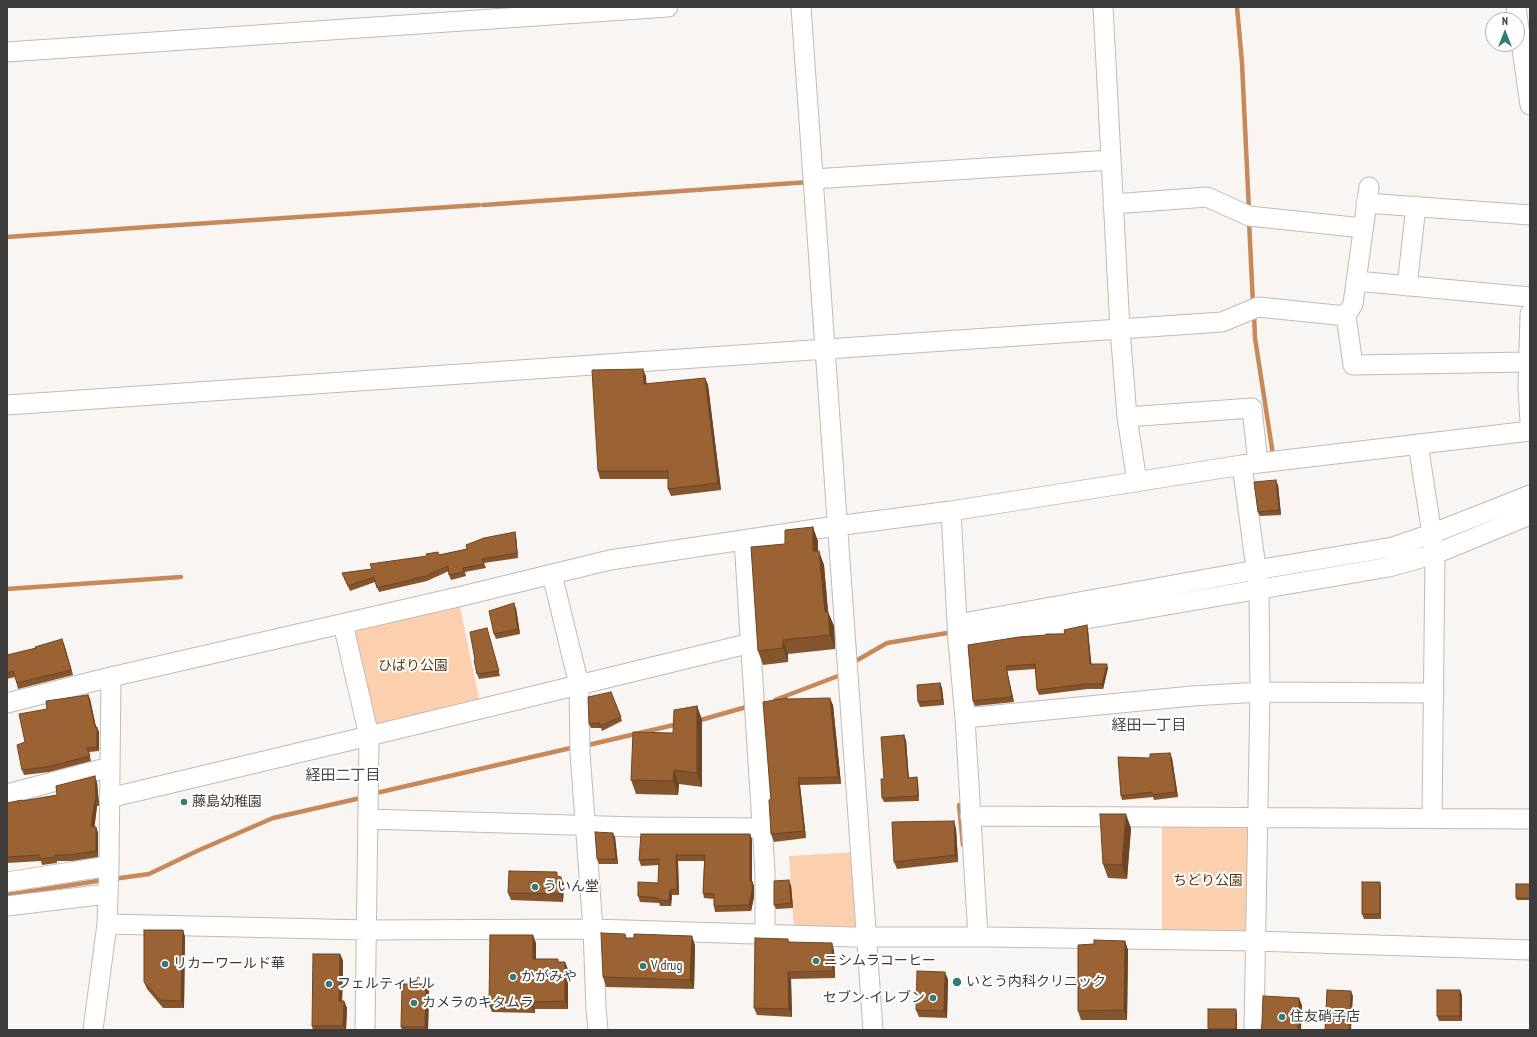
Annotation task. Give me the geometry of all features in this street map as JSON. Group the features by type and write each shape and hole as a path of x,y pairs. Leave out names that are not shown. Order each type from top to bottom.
{"street":[{"path":"7,52 668,7"},
{"path":"801,7 836,526 873,1030"},
{"path":"1103,7 1120,329 1127,417 1137,482"},
{"path":"1516,7 1530,104"},
{"path":"813,179 1111,160"},
{"path":"1528,362 1353,365 1346,316 1353,304 1368,195 1416,206 1530,215"},
{"path":"1113,204 1207,197 1249,216 1363,228"},
{"path":"1407,286 1416,206"},
{"path":"1356,281 1530,297"},
{"path":"7,405 1222,322 1258,307 1346,316"},
{"path":"1530,314 1528,362 1530,422"},
{"path":"1127,417 1252,408 1250,464 1256,570 1259,590 1260,692 1254,1030"},
{"path":"7,703 111,677 343,624 610,560 1250,464 1530,431"},
{"path":"1418,444 1434,554 1432,819"},
{"path":"957,632 1256,570 1393,547 1431,534 1530,495"},
{"path":"951,510 957,632 965,718 978,937"},
{"path":"957,632 1259,590 1389,567 1434,554 1530,515"},
{"path":"744,540 763,828 765,934"},
{"path":"552,574 579,685 580,753 593,929 598,1030"},
{"path":"343,624 369,736 365,1030"},
{"path":"109,798 751,643"},
{"path":"93,1030 107,924 111,677"},
{"path":"965,718 1192,696 1260,692 1434,693"},
{"path":"7,794 110,767"},
{"path":"970,816 1530,819"},
{"path":"368,819 670,828 763,828"},
{"path":"7,882 109,866"},
{"path":"7,906 107,894"},
{"path":"107,924 366,930 593,929 865,937 1256,941 1530,950"}],"green space":[{"name":"ひばり公園","path":"458,597 481,708 369,736 343,624"},
{"name":"ちどり公園","path":"1162,824 1255,824 1253,937 1162,937"},
{"path":"857,852 863,929 794,929 789,856"}],"building":[{"path":"643,369 644,384 705,378 718,483 668,489 668,471 598,471 592,370"},
{"path":"1276,480 1279,510 1258,512 1254,482"},
{"path":"813,527 813,551 819,551 825,612 828,612 830,635 783,640 783,648 758,651 751,547 785,544 785,530"},
{"path":"515,532 517,553 482,559 484,564 463,568 464,572 449,575 448,566 426,576 377,588 374,577 348,586 342,573 372,569 370,564 427,556 426,554 438,552 439,555 467,549 466,545 484,538"},
{"path":"514,603 518,629 494,634 489,611"},
{"path":"1087,625 1090,664 1107,664 1102,684 1086,684 1037,690 1035,664 1006,666 1012,697 973,701 968,645 1019,637 1046,634 1065,634 1064,630"},
{"path":"487,628 499,671 477,674 470,632"},
{"path":"62,639 71,670 17,683 13,671 7,673 7,655 36,648 35,647"},
{"path":"940,683 942,700 918,702 917,685"},
{"path":"611,692 621,717 600,726 600,723 589,724 588,697"},
{"path":"88,695 95,727 97,727 97,747 87,748 90,756 47,767 22,770 17,745 25,742 19,714 47,709 46,701"},
{"path":"787,698 830,698 838,777 798,778 804,831 771,834 769,800 771,799 763,702"},
{"path":"697,706 697,773 674,770 673,781 631,780 633,732 673,733 674,710"},
{"path":"904,735 908,778 917,777 918,796 882,798 881,779 884,779 881,737"},
{"path":"1170,753 1176,792 1152,795 1152,792 1121,796 1118,757 1150,758 1150,754"},
{"path":"95,776 96,800 91,826 96,827 96,851 70,855 55,855 55,857 40,859 40,855 7,857 7,803 57,795 56,786"},
{"path":"1100,814 1126,814 1122,865 1103,864"},
{"path":"954,821 955,855 894,862 892,822"},
{"path":"595,832 613,833 616,859 597,859"},
{"path":"641,834 750,834 750,881 752,881 752,891 749,905 714,906 714,894 703,893 705,855 676,855 677,889 670,890 669,901 658,900 658,898 638,896 638,882 658,883 659,859 639,860"},
{"path":"509,871 557,872 557,876 561,877 560,894 508,893"},
{"path":"789,880 791,903 774,905 774,881"},
{"path":"1362,882 1380,882 1380,914 1362,914"},
{"path":"1516,884 1530,884 1530,898 1516,898"},
{"path":"144,930 183,930 181,1001 160,1000 144,982"},
{"name":"V drug","path":"601,933 625,934 626,938 634,938 634,934 692,936 690,980 603,977"},
{"path":"490,935 533,935 533,959 558,959 558,962 565,962 565,1001 532,1002 532,1006 489,1005"},
{"path":"755,938 788,939 788,942 832,943 833,971 788,972 789,1009 754,1008"},
{"path":"1094,940 1125,941 1124,1010 1078,1011 1078,945 1094,944"},
{"path":"313,954 340,954 339,1001 344,1001 343,1026 312,1026"},
{"name":"セブン-イレブン","path":"917,971 945,972 944,1011 916,1010"},
{"path":"402,984 426,984 425,1027 401,1027"},
{"path":"1327,990 1351,991 1349,1030 1325,1030"},
{"path":"1437,990 1460,990 1460,1016 1437,1016"},
{"name":"住友硝子店","path":"1263,996 1299,998 1298,1030 1261,1030"},
{"path":"1208,1009 1236,1009 1236,1029 1208,1029"}],"waterway":[{"path":"1237,7 1242,63 1249,211"},
{"path":"483,205 809,182"},
{"path":"164,226 479,205"},
{"path":"1249,220 1253,305"},
{"path":"7,237 162,226"},
{"path":"1254,314 1255,338 1273,455"},
{"path":"1265,579 1293,573"},
{"path":"7,589 181,577"},
{"path":"854,662 887,643 947,633"},
{"path":"775,700 838,676"},
{"path":"697,721 750,706"},
{"path":"584,746 678,724"},
{"path":"372,794 575,747"},
{"path":"113,879 149,874 197,851 273,818 365,797"},
{"path":"959,805 963,845"},
{"path":"7,895 104,880"}],"place":[{"name":"藤島幼稚園","path":"184,802"},
{"name":"ういん堂","path":"535,887"},
{"name":"ニシムラコーヒー","path":"816,961"},
{"name":"リカーワールド華","path":"165,964"},
{"name":"V drug","path":"643,966"},
{"name":"かがみや","path":"513,977"},
{"name":"いとう内科クリニック","path":"957,982"},
{"name":"フェルティビル","path":"329,984"},
{"name":"セブン-イレブン","path":"933,998"},
{"name":"カメラのキタムラ","path":"414,1003"},
{"name":"住友硝子店","path":"1282,1017"}],"district":[{"name":"経田一丁目","path":"1149,726"},
{"name":"経田二丁目","path":"343,776"}]}
